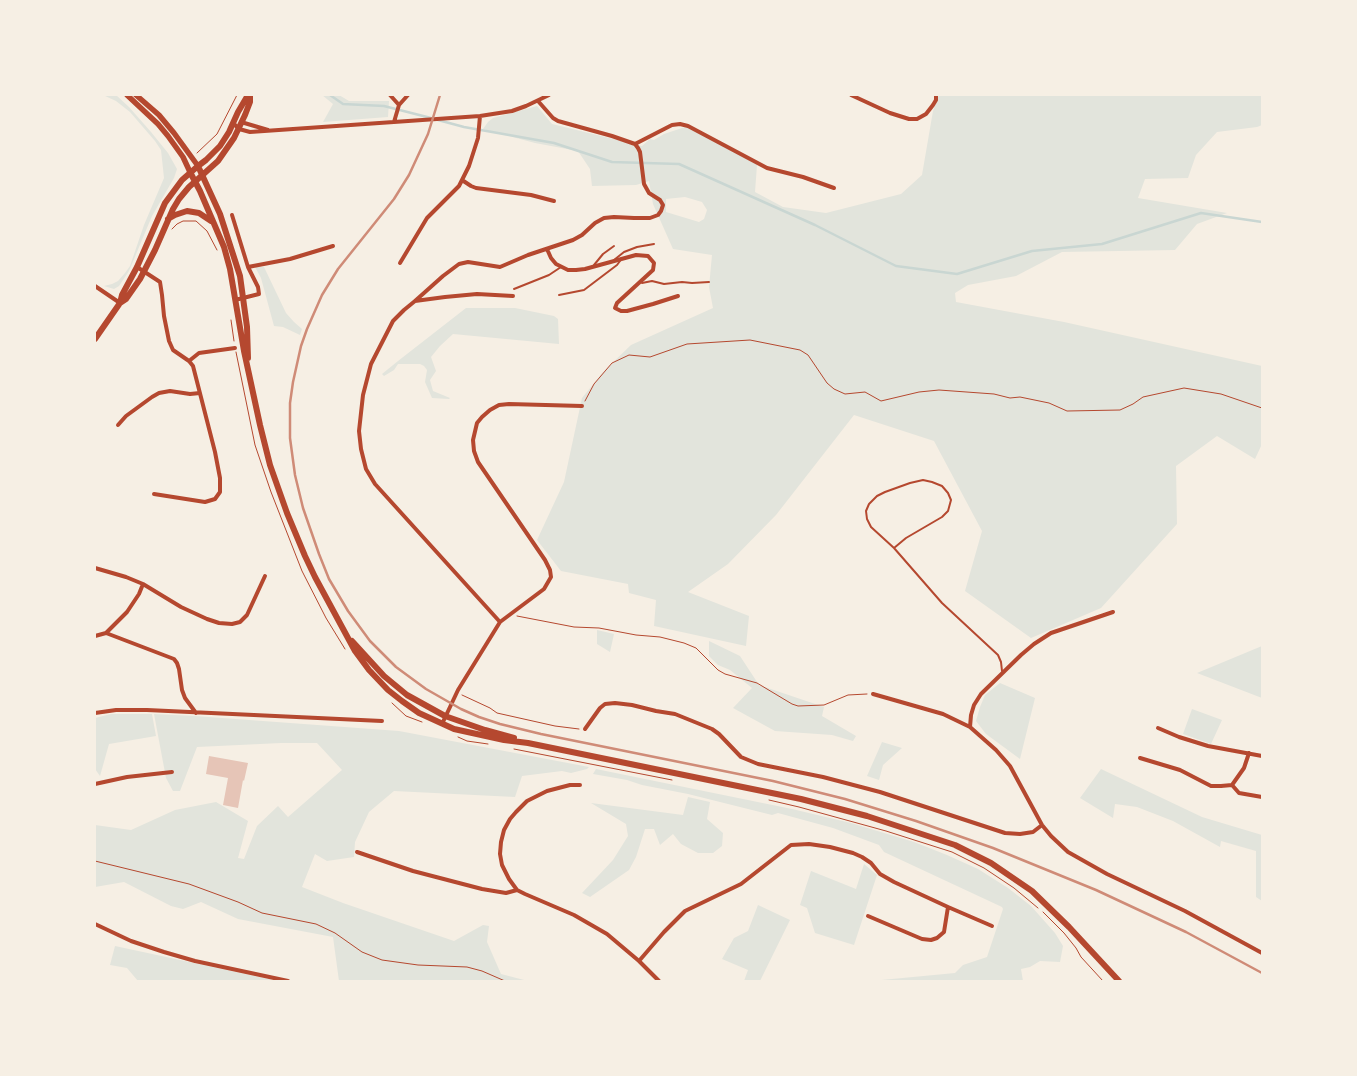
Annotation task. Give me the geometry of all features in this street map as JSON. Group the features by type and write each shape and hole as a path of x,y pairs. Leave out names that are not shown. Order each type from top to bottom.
{"main road":[{"path":"127,95 168,136 183,157 224,247 230,269 244,351 264,444 287,513 305,556 335,616 361,660 388,690 411,708 454,729 801,798 867,816 955,845 992,863 1032,892 1070,927 1119,981"},
{"path":"136,95 159,115 198,166 220,214 230,240 240,276 248,337 249,369"},
{"path":"120,303 126,299 144,272 167,220 179,199 226,150 239,129 250,102 249,95"},
{"path":"95,339 120,303 165,203 182,180 220,146 249,95"},
{"path":"167,220 175,215 193,211 212,221"},
{"path":"348,637 374,666 407,695 446,716 528,743"}],"street":[{"path":"390,95 399,105"},
{"path":"394,122 399,105 408,95"},
{"path":"233,123 239,129 250,132 480,116 512,111 549,95"},
{"path":"851,95 890,113 910,119 917,119 926,114 936,100 936,95"},
{"path":"500,622 375,484 366,469 359,431 366,380 377,350 393,321 442,276 458,264 468,262 500,267 572,240 582,235 595,223 604,218 650,218 658,215 661,211 663,205 656,196 649,193 644,184 638,148 635,144 558,121 538,101"},
{"path":"400,263 427,218 459,186 469,166 478,138 480,116"},
{"path":"233,123 242,121 272,131"},
{"path":"635,144 672,124 680,124 688,126 767,168 803,177 834,188"},
{"path":"462,180 476,188 531,195 554,201"},
{"path":"232,215 248,267 258,287 259,294 235,300"},
{"path":"248,267 290,259 333,246"},
{"path":"547,249 551,258 561,267 568,270 593,267 630,257 648,256 654,263 653,270 618,303 615,308 617,310 627,311 678,296"},
{"path":"137,268 160,282 169,341 173,350 193,366 220,478 220,492 215,499 205,502 154,494"},
{"path":"95,286 120,303"},
{"path":"415,301 445,296 477,294 513,296"},
{"path":"189,361 198,353 235,348"},
{"path":"118,425 126,416 160,393 200,393"},
{"path":"442,724 456,694 500,622 544,589 551,577 545,560 478,462 473,440 477,423 490,410 499,405 582,406"},
{"path":"95,568 143,584 207,619 219,623 232,624 240,622 247,615 265,576"},
{"path":"95,636 106,633 127,612 143,584"},
{"path":"970,727 974,705 981,694 1021,655 1051,633 1112,612"},
{"path":"106,633 174,659 179,668 185,698 196,713"},
{"path":"873,694 943,714 970,727 996,750 1010,766 1042,826 1056,842 1079,859 1107,874 1185,911 1262,952"},
{"path":"585,729 605,704 632,705 675,714 720,734 741,756 758,764 823,777 880,792 1005,833 1020,834 1033,832 1042,826"},
{"path":"95,713 116,710 382,722"},
{"path":"1158,728 1208,746 1262,756"},
{"path":"1232,785 1244,768 1249,753"},
{"path":"1140,758 1180,770 1211,786 1232,785"},
{"path":"95,784 127,777 172,772"},
{"path":"580,786 570,785 557,788 527,801 510,819 504,830 500,854 502,864 517,890 590,923 607,934 659,981"},
{"path":"1232,785 1239,793 1262,797"},
{"path":"639,961 684,911 741,884 792,845 809,844 852,852 871,863 880,874 894,882 992,926"},
{"path":"357,852 413,871 482,889 506,893 517,890"},
{"path":"868,916 922,939 931,940 944,932 948,907"},
{"path":"95,924 131,941 164,952 288,981"}],"lane":[{"path":"612,261 624,252 654,244"},
{"path":"593,267 603,254 614,246"},
{"path":"559,295 584,290 621,260"},
{"path":"514,289 561,267"},
{"path":"638,283 652,281 664,284 709,282"},
{"path":"894,548 906,538 942,518 948,511 951,500 948,492 942,486 922,480 885,492 877,496 869,504 866,510 867,519 871,527 894,548 942,603 998,655 1002,674"}],"path":[{"path":"197,153 217,134 237,95"},
{"path":"172,229 183,221 196,221 207,231 218,253"},
{"path":"230,313 235,348 255,445 274,500 302,571 326,618 348,652"},
{"path":"582,406 594,384 612,363 629,355 650,356 687,344 750,340 800,350 808,355 826,382 834,389 845,394 865,392 881,401 919,392 939,390 994,394 1010,398 1020,397 1049,403 1068,411 1120,410 1143,397 1184,388 1221,394 1262,408"},
{"path":"511,613 518,617 574,627 599,628 636,635 670,638 696,648 718,670 725,674 758,683 798,706 824,705 848,695 873,694"},
{"path":"456,694 490,708 497,713 555,726 585,729"},
{"path":"391,702 406,716 429,725"},
{"path":"451,735 468,741 494,745"},
{"path":"512,748 679,782"},
{"path":"762,799 886,831 952,852 984,868 1014,888 1039,909 1070,941 1081,957 1103,981"},
{"path":"95,861 189,884 262,913 316,924 335,933 362,952 382,960 418,965 467,967 506,981"}],"shaded area":[{"path":"103,95 116,95 129,107 168,153 177,169 174,178 152,216 129,271 119,286 114,289 104,286 118,281 130,266 144,225 164,178 161,150 155,141 130,112 116,101"},
{"path":"322,95 339,95 349,101 389,101 388,117 323,122 333,104"},
{"path":"939,95 1262,95 1262,125 1217,132 1196,155 1188,178 1145,179 1138,198 1227,213 1197,224 1175,250 1062,252 1016,276 968,285 955,293 956,302 1064,322 1262,366 1262,444 1255,459 1217,436 1176,466 1177,524 1101,608 1031,638 965,591 982,531 934,441 854,415 776,515 728,564 688,592 749,616 746,646 654,626 656,600 629,593 628,584 561,571 537,540 564,482 582,398 603,372 631,345 713,308 709,287 712,255 673,249 653,204 649,181 636,185 592,186 590,169 578,151 535,143 483,129 488,122 493,118 537,106 552,124 642,146 650,139 654,140 664,134 685,127 699,131 757,165 755,192 783,207 826,213 901,194 922,175 933,111","holes":["685,197 702,202 707,210 704,219 699,222 666,212 666,199"]},
{"path":"255,267 264,267 286,313 302,329 300,335 283,327 274,326 261,278"},
{"path":"466,308 515,308 554,316 558,319 559,344 453,334 431,357 436,371 430,380 433,391 449,399 432,398 425,382 427,370 420,364 398,364 394,370 384,376 382,374 398,361"},
{"path":"597,630 614,634 610,652 597,644"},
{"path":"709,641 740,656 759,685 824,707 822,716 856,736 853,741 832,735 775,731 733,708 752,688 730,670 718,665 709,656"},
{"path":"1262,646 1262,698 1197,673"},
{"path":"1000,683 1035,698 1020,759 986,734 976,721 985,695"},
{"path":"1192,709 1222,720 1211,744 1183,734"},
{"path":"111,714 152,714 156,736 109,744 100,776 95,769 95,718"},
{"path":"154,714 399,731 589,767 571,773 562,771 522,776 515,797 394,791 369,812 355,842 354,857 327,861 315,854 302,887 454,941 483,925 489,926 487,942 501,974 528,981 339,981 333,937 238,919 201,902 183,909 171,906 124,882 95,887 95,825 131,830 175,810 216,802 248,821 238,858 244,859 257,826 278,806 288,817 342,770 317,743 197,747 180,791 173,791 166,778"},
{"path":"882,742 902,748 883,765 879,780 867,776"},
{"path":"596,769 851,823 914,842 947,855 978,869 1008,888 1031,906 1055,933 1063,946 1060,962 1040,961 1030,967 1021,969 1023,981 871,981 955,973 963,965 987,957 1003,909 1002,907 884,852 879,845 833,828 778,813 772,815 627,780 593,774"},
{"path":"1101,769 1202,817 1262,835 1262,901 1256,897 1256,851 1221,841 1220,847 1173,821 1137,807 1115,804 1113,818 1080,798"},
{"path":"688,797 710,802 707,819 723,833 722,846 713,853 698,853 681,844 673,834 660,845 654,829 645,829 636,857 629,870 590,897 582,893 613,860 628,836 626,824 591,803 683,815"},
{"path":"864,864 877,875 854,945 815,933 807,908 800,905 811,871 856,889"},
{"path":"758,905 790,920 760,981 744,981 748,970 722,959 734,938 748,931"},
{"path":"115,946 278,981 138,981 127,968 110,965"}],"building":[{"path":"209,756 248,763 238,808 223,805 228,778 206,774"}],"waterway":[{"path":"330,95 343,104 384,106 431,118"},
{"path":"438,120 464,127 554,143 612,162 679,164 815,225 896,266 957,274 1032,251 1102,244 1201,213 1262,222"}],"railway":[{"path":"440,95 428,134 409,175 394,199 338,269 322,295 301,346 290,403 290,438 295,475 303,508 329,579 348,611 370,641 396,667 426,689 479,717 541,734 773,781 845,799 916,821 993,848 1096,890 1186,932 1262,973"}]}
